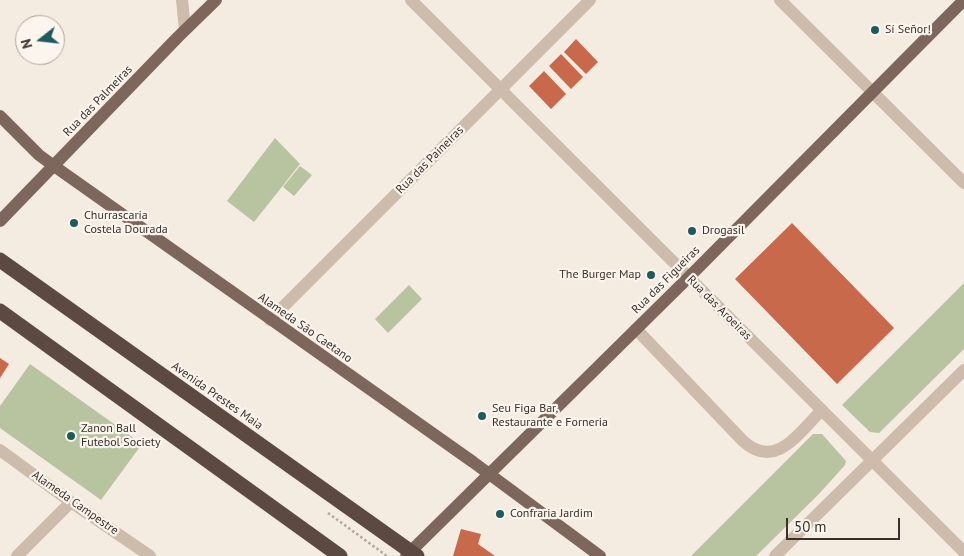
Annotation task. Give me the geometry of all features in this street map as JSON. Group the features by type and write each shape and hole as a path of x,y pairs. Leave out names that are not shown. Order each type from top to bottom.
{"highway":[{"name":"Avenida Prestes Maia","path":"0,260 411,555"},
{"path":"0,311 340,556"}],"main road":[{"name":"Rua das Palmeiras","path":"0,220 216,0"},
{"name":"Rua das Figueiras","path":"411,555 488,474 688,278 964,0"},
{"name":"Alameda São Caetano","path":"0,116 39,155 488,474 600,556"}],"street":[{"path":"182,0 185,30"},
{"name":"Rua das Aroeiras","path":"411,0 964,552"},
{"name":"Rua das Paineiras","path":"270,320 590,0"},
{"path":"780,0 964,183"},
{"path":"636,329 743,441 757,451 771,452 786,446 822,410"},
{"path":"775,556 964,370"},
{"name":"Alameda Campestre","path":"0,450 150,556"},
{"path":"17,556 71,502"}],"green space":[{"path":"275,138 300,164 254,222 227,201"},
{"path":"300,166 312,175 294,196 283,187"},
{"path":"964,283 964,349 879,433 870,432 842,405"},
{"path":"409,285 422,299 388,333 375,319"},
{"name":"Zanon Ball Futebol Society","path":"30,364 142,444 101,500 0,428 0,406"},
{"path":"813,434 822,434 846,461 845,465 819,494 756,556 691,556"}],"building":[{"path":"576,39 598,62 586,74 564,52"},
{"path":"561,54 583,77 571,89 549,66"},
{"path":"544,71 566,94 551,109 529,86"},
{"path":"792,223 894,328 837,384 735,279"},
{"path":"0,358 9,364 0,378"},
{"path":"461,529 481,534 478,544 495,556 453,556"}],"place":[{"name":"Sí Señor!","path":"875,30"},
{"name":"Churrascaria Costela Dourada","path":"74,223"},
{"name":"Drogasil","path":"692,231"},
{"name":"The Burger Map","path":"651,275"},
{"name":"Seu Figa Bar, Restaurante e Forneria","path":"482,416"},
{"name":"Zanon Ball Futebol Society","path":"71,436"},
{"name":"Confraria Jardim","path":"500,514"}]}
